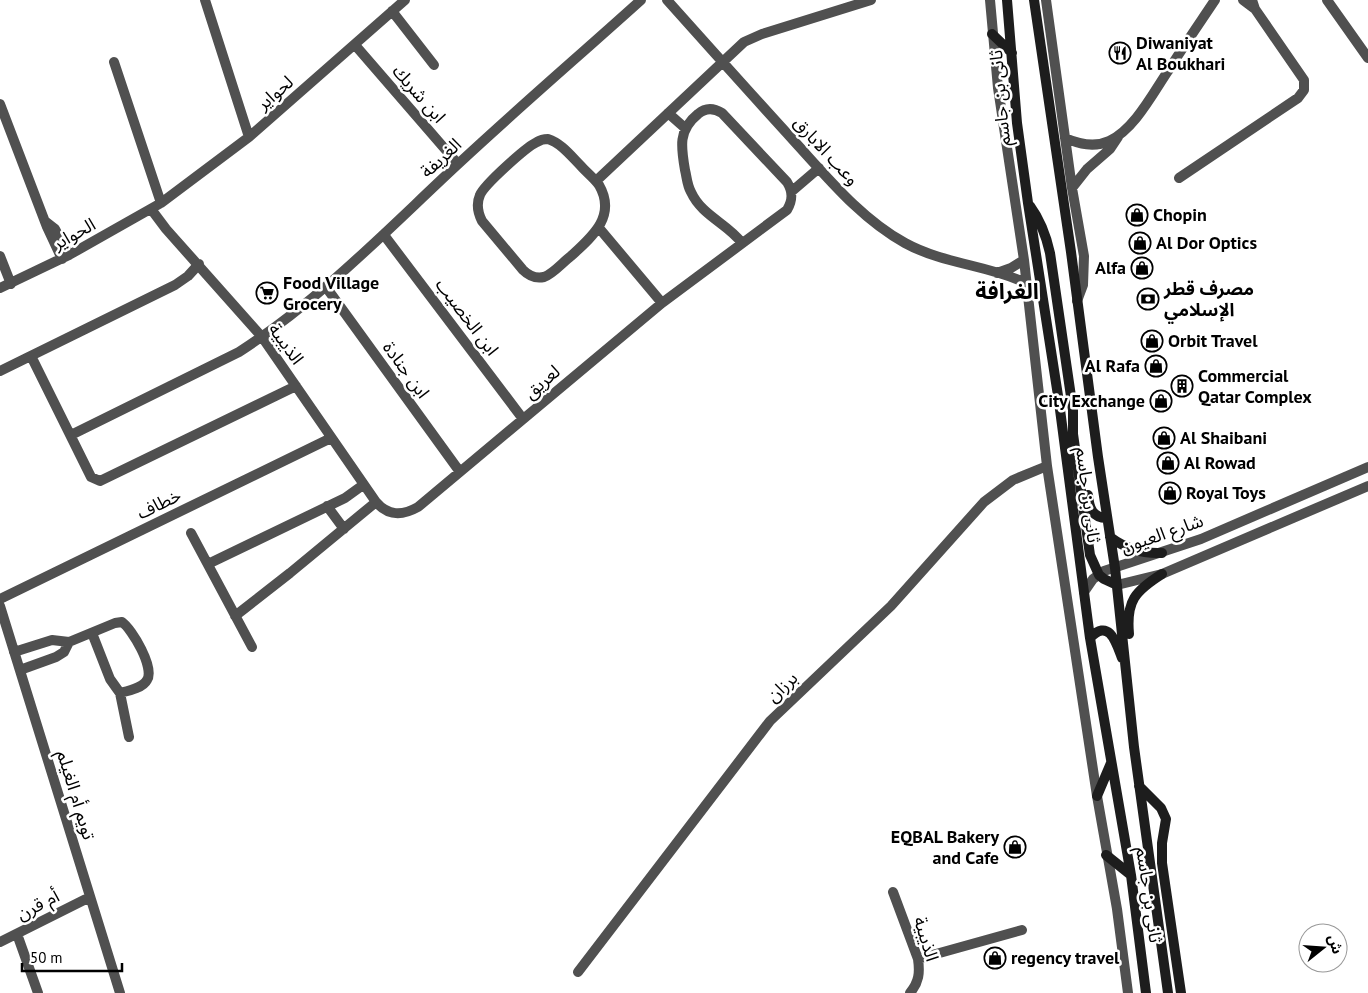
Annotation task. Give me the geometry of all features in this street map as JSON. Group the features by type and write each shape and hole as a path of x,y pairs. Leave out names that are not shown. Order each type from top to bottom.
{"main road":[{"name":"ثانى بن جاسم","path":"1007,0 1017,123 1028,203 1059,402 1090,638 1131,875 1146,993"},
{"name":"ثانى بن جاسم","path":"1034,0 1115,568 1139,786 1161,808 1166,819 1162,843 1162,863 1181,993"},
{"path":"992,34 1012,53"},
{"path":"1028,203 1039,218 1045,232 1050,253 1073,410 1073,434 1092,562 1099,575 1117,585"},
{"path":"1073,410 1079,428 1089,506 1096,515 1107,518"},
{"path":"1110,537 1117,543 1134,551 1162,553"},
{"path":"1134,747 1136,715 1128,609 1142,587 1162,574"},
{"path":"1090,638 1100,630 1109,632 1127,668"},
{"path":"1097,796 1112,762"},
{"path":"1139,786 1168,993"},
{"path":"1106,855 1131,875"}],"street":[{"path":"205,0 249,137"},
{"name":"لحواير","path":"161,203 249,137 405,0"},
{"name":"الغريفة","path":"71,435 239,352 262,337 326,287 458,164 641,0"},
{"name":"وعب الابارق","path":"667,0 819,168 863,212 904,243 950,262 1012,277 1026,284"},
{"path":"596,181 738,46 753,37 871,0"},
{"name":"ثانى بن جاسم","path":"990,0 998,88 1024,260 1047,466 1128,993"},
{"name":"ثانى بن جاسم","path":"1046,0 1072,188 1084,256 1082,285 1077,301"},
{"path":"1065,138 1086,145 1098,145 1109,142 1118,136 1135,119 1215,0"},
{"path":"1179,178 1298,98 1304,90 1304,80 1253,4 1243,0"},
{"path":"1327,0 1368,58"},
{"path":"392,12 434,65"},
{"name":"ابن شريك","path":"355,45 458,164"},
{"path":"114,62 161,203"},
{"path":"0,104 45,221 66,257"},
{"path":"742,243 733,232 702,210 688,187 682,153 682,138 685,128 702,111 710,108 719,111 787,182 792,192 819,168"},
{"path":"668,113 685,128"},
{"path":"1072,188 1087,169 1110,149 1118,136"},
{"path":"543,139 552,140 560,145 596,181 601,190 604,204 603,219 599,228 589,240 548,275 537,278 523,270 482,221 478,208 479,196 530,146 543,139"},
{"name":"لعريق","path":"363,485 382,509 388,512 398,514 409,512 418,507 662,303 787,210 792,192"},
{"name":"الحواير","path":"0,288 66,257 161,203"},
{"name":"الذيبية","path":"151,209 166,229 262,337 363,485"},
{"path":"599,228 662,303"},
{"name":"ابن الخصيب","path":"384,234 523,419"},
{"path":"0,256 11,284"},
{"path":"996,273 1011,268 1024,260"},
{"path":"0,371 175,285 188,276 199,264"},
{"name":"ابن جنادة","path":"326,287 460,472"},
{"path":"31,356 91,477 97,481 103,481 296,386"},
{"name":"خطاف","path":"0,599 331,438"},
{"name":"برزان","path":"578,972 770,721 891,606 984,502 1012,480 1047,466"},
{"name":"شارع العيون","path":"1084,592 1093,579 1099,575 1201,539 1368,467"},
{"path":"208,564 345,498 363,485"},
{"name":"شارع العيون","path":"1117,585 1162,574 1368,486"},
{"path":"235,616 376,502"},
{"path":"328,506 344,529"},
{"path":"191,534 252,647"},
{"name":"تويم أم الغيلم","path":"0,606 120,993"},
{"path":"14,652 52,640 69,642 115,623 122,622 132,631 145,656 150,673 148,680 143,684 120,693"},
{"path":"92,633 110,679 120,693 129,737"},
{"path":"20,670 56,657 64,652 69,642"},
{"name":"الذيبية","path":"893,892 918,959 920,970 918,983 910,993"},
{"name":"أم قرن","path":"0,942 90,896"},
{"path":"918,959 1022,930"},
{"path":"16,934 38,993"}],"place":[{"name":"Diwaniyat Al Boukhari","path":"1120,53"},
{"name":"Chopin","path":"1137,215"},
{"name":"Al Dor Optics","path":"1140,243"},
{"name":"Alfa","path":"1142,268"},
{"name":"Food Village Grocery","path":"267,293"},
{"name":"مصرف قطر الإسلامي","path":"1148,299"},
{"name":"Orbit Travel","path":"1152,341"},
{"name":"Al Rafa","path":"1156,366"},
{"name":"Commercial Qatar Complex","path":"1182,386"},
{"name":"City Exchange","path":"1161,401"},
{"name":"Al Shaibani","path":"1164,438"},
{"name":"Al Rowad","path":"1168,463"},
{"name":"Royal Toys","path":"1170,493"},
{"name":"EQBAL Bakery and Cafe","path":"1015,847"},
{"name":"regency travel","path":"995,958"}],"district":[{"name":"الغرافة","path":"1007,291"}]}
